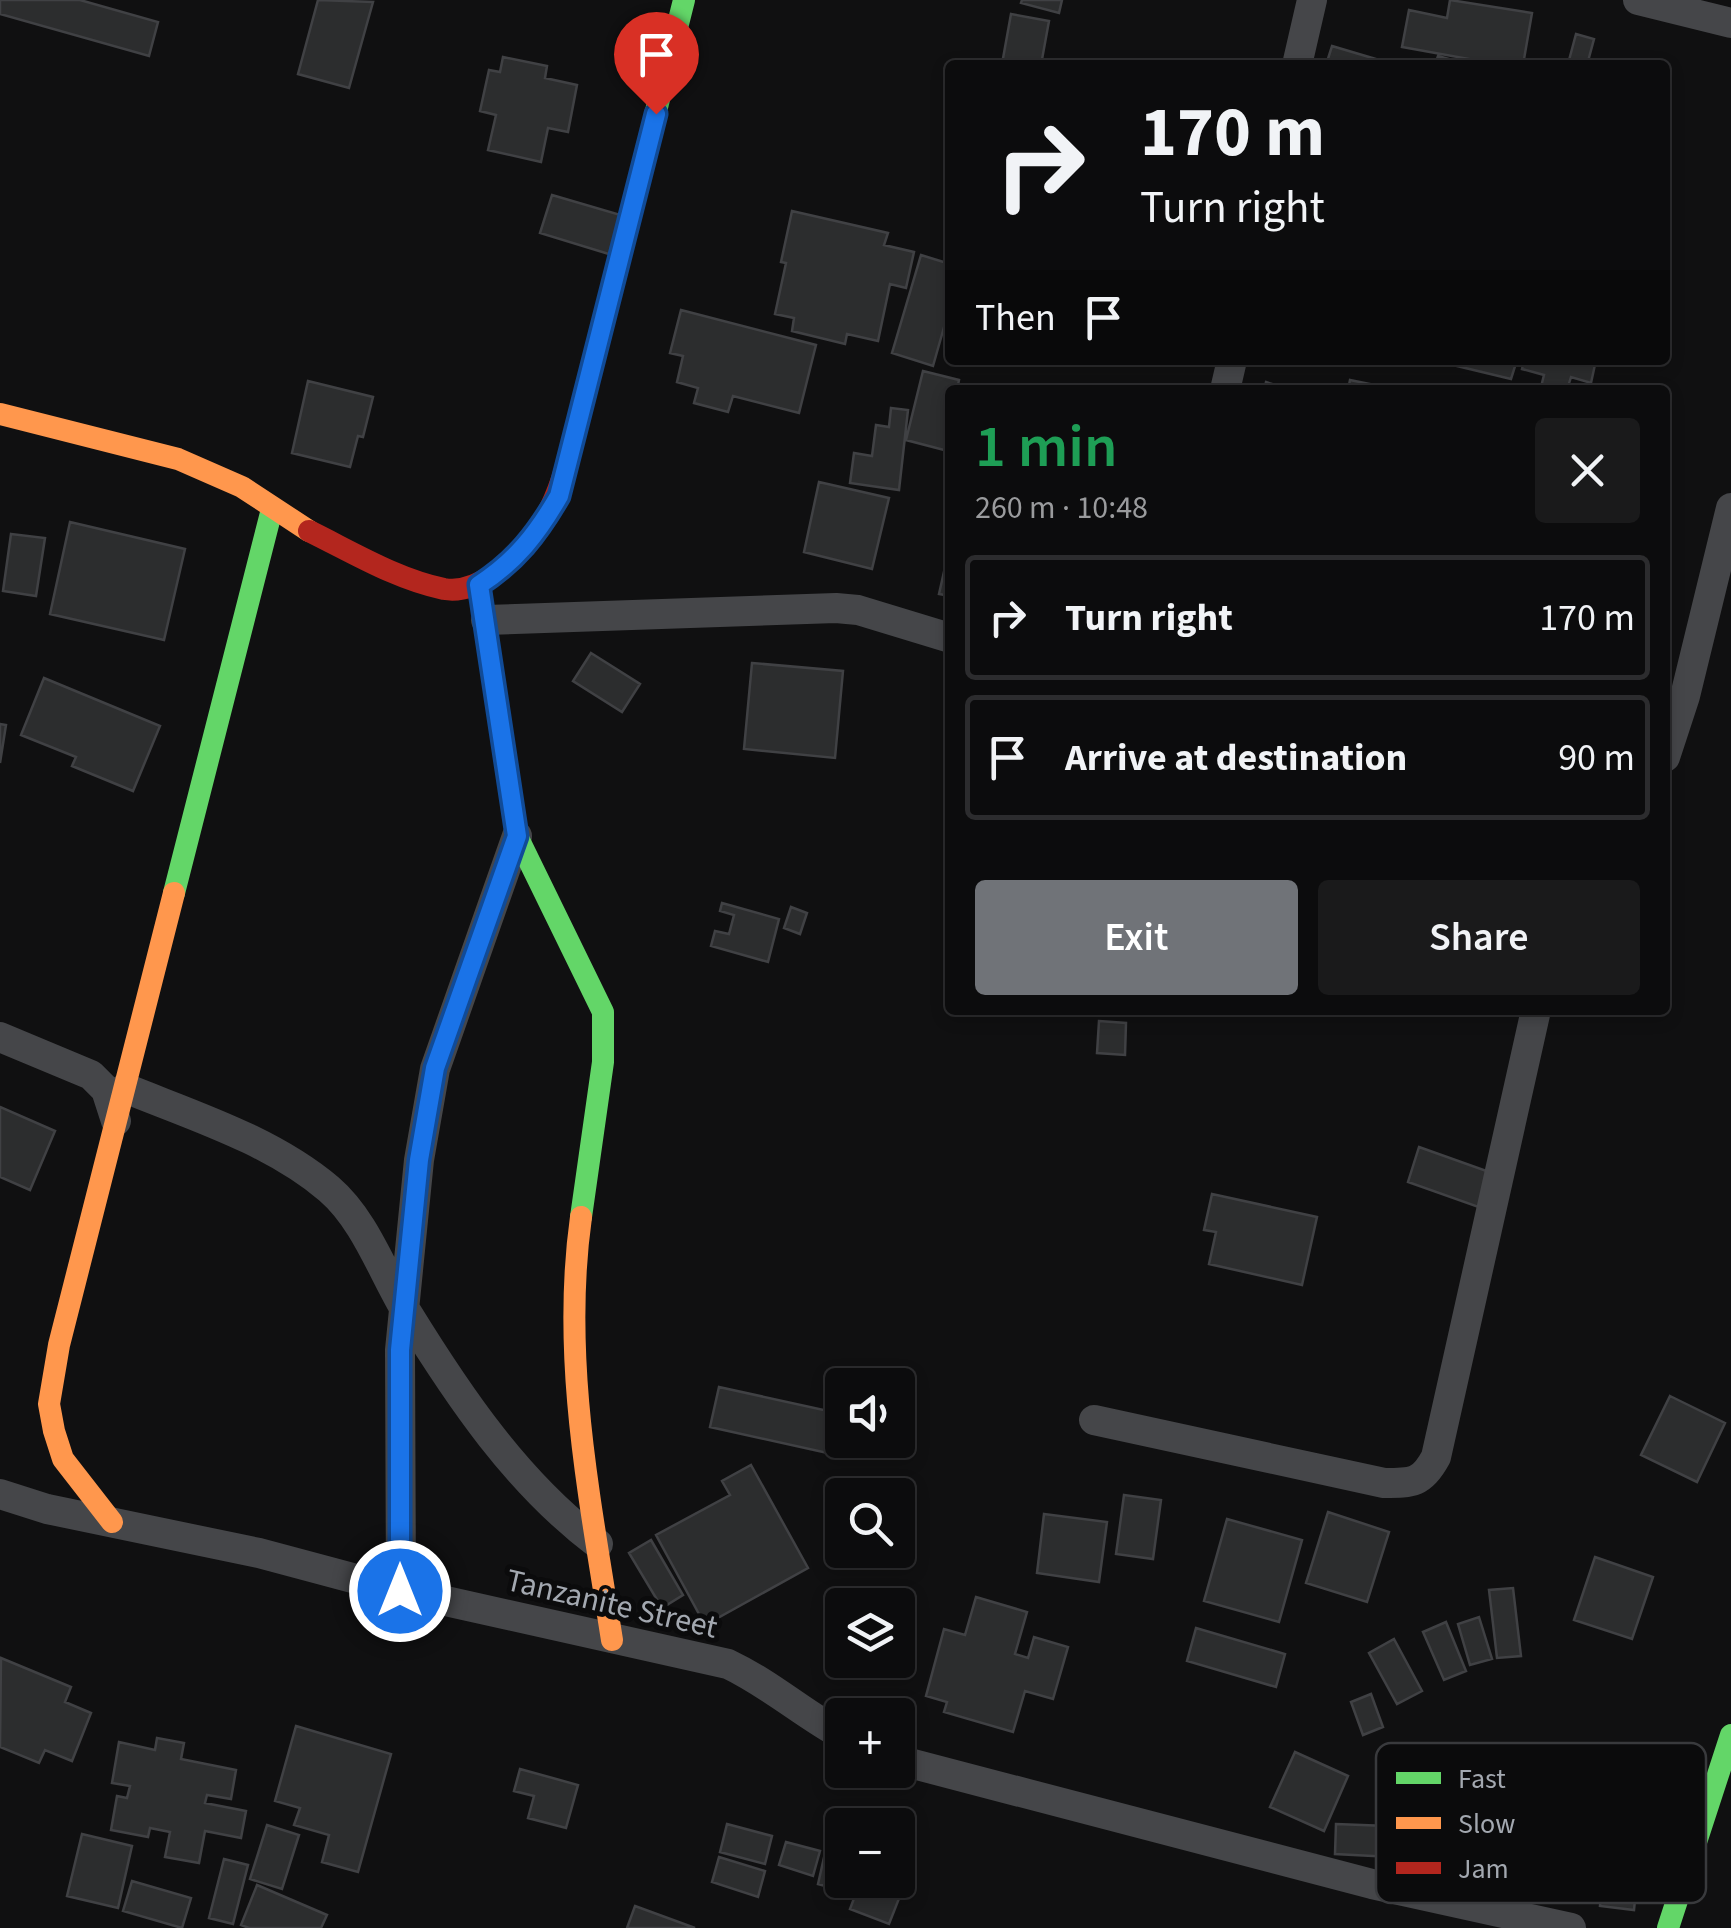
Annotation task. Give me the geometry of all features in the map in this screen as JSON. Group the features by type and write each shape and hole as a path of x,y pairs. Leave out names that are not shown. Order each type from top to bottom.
{"street":[{"path":"0,414 178,459 242,488 272,509 401,576 448,590 479,585 520,555 559,496 684,0"},
{"path":"1298,60 1312,0"},
{"path":"1638,0 1731,23"},
{"path":"1670,742 1731,508"},
{"path":"112,1522 64,1458 49,1404 60,1344 272,509"},
{"path":"479,585 517,836 594,991 604,1022 603,1062 580,1226 574,1324 576,1405 612,1640"},
{"path":"486,620 836,608 858,610 945,636"},
{"path":"400,1591 400,1350 419,1160 435,1068 517,836"},
{"path":"1094,1420 1384,1483 1409,1483 1426,1474 1436,1456 1535,1015"},
{"path":"0,1037 90,1075 106,1090 116,1121"},
{"path":"125,1088 238,1134 297,1165 332,1192 364,1235 404,1308 473,1413 532,1486 566,1520 598,1544"},
{"name":"Tanzanite Street","path":"0,1494 46,1509 259,1553 400,1591 728,1664 765,1682 825,1725"},
{"path":"1706,1812 1731,1735"},
{"path":"915,1764 1376,1885"},
{"path":"1458,1903 1571,1928"},
{"path":"1668,1928 1676,1903"}],"building":[{"path":"0,0 80,0 158,22 149,56 0,14"},
{"path":"318,0 373,2 349,88 298,74"},
{"path":"1062,0 1059,13 1021,3"},
{"path":"1450,0 1532,13 1524,60 1474,60 1402,47 1409,10 1447,18"},
{"path":"1011,14 1049,21 1042,60 1003,60"},
{"path":"1576,34 1594,39 1588,60 1569,60"},
{"path":"1332,46 1379,60 1328,60"},
{"path":"503,57 547,66 545,78 577,85 568,132 548,128 541,162 488,150 496,115 480,111 489,70 500,72"},
{"path":"552,195 624,216 612,255 540,233"},
{"path":"792,211 888,233 884,245 914,252 906,288 890,284 878,341 847,334 845,344 792,331 794,318 775,314"},
{"path":"921,255 945,262 945,324 933,366 892,353"},
{"path":"681,310 816,345 799,413 733,396 728,412 694,403 698,388 677,382 683,356 670,353"},
{"path":"1457,365 1515,365 1511,379"},
{"path":"1523,365 1595,365 1591,383 1571,377 1569,385 1542,385 1544,375 1522,369"},
{"path":"923,371 959,380 958,385 945,385 944,450 906,440"},
{"path":"1350,380 1374,385 1349,385"},
{"path":"308,381 373,397 350,467 292,453"},
{"path":"891,408 908,410 899,490 850,483 854,453 872,456 876,425 889,427"},
{"path":"819,482 889,498 872,569 804,552"},
{"path":"70,522 185,549 164,640 50,614"},
{"path":"11,534 45,538 36,596 3,591"},
{"path":"945,567 945,595 939,594"},
{"path":"591,653 640,684 622,712 573,681"},
{"path":"752,663 843,671 835,758 744,749"},
{"path":"44,678 160,726 133,791 72,766 76,757 21,735"},
{"path":"0,724 6,725 0,763"},
{"path":"722,903 779,919 768,962 711,946 715,931 729,934 734,915 720,911"},
{"path":"791,907 807,913 800,934 784,928"},
{"path":"1099,1021 1126,1023 1125,1055 1097,1053"},
{"path":"0,1107 55,1131 30,1190 0,1177"},
{"path":"1419,1147 1495,1174 1484,1209 1408,1182"},
{"path":"1212,1194 1317,1217 1302,1285 1209,1264 1216,1232 1204,1230"},
{"path":"719,1387 825,1410 825,1452 710,1427"},
{"path":"1670,1396 1725,1423 1697,1482 1641,1455"},
{"path":"751,1465 808,1568 705,1625 656,1535 730,1495 722,1481"},
{"path":"1124,1495 1161,1500 1153,1559 1116,1554"},
{"path":"1328,1512 1389,1532 1367,1602 1306,1583"},
{"path":"1044,1514 1107,1522 1099,1582 1037,1573"},
{"path":"1227,1519 1302,1540 1279,1622 1204,1601"},
{"path":"651,1540 683,1595 662,1608 629,1553"},
{"path":"1595,1557 1653,1577 1632,1639 1574,1620"},
{"path":"1513,1588 1521,1656 1497,1658 1489,1590"},
{"path":"976,1597 1027,1612 1015,1654 1028,1658 1034,1637 1068,1647 1053,1699 1025,1691 1013,1732 944,1712 947,1702 926,1696 944,1629 965,1635"},
{"path":"1479,1617 1492,1659 1470,1665 1458,1624"},
{"path":"1446,1622 1466,1671 1444,1680 1423,1632"},
{"path":"1196,1628 1285,1654 1276,1687 1187,1661"},
{"path":"1394,1639 1422,1691 1397,1704 1369,1653"},
{"path":"1,1658 71,1687 65,1702 91,1713 72,1761 45,1750 39,1763 0,1747"},
{"path":"1371,1694 1383,1727 1363,1735 1351,1702"},
{"path":"296,1726 391,1754 358,1872 322,1862 329,1835 294,1825 300,1808 275,1801"},
{"path":"157,1738 184,1743 181,1759 236,1770 231,1799 207,1795 205,1803 246,1811 241,1838 205,1831 199,1863 165,1857 170,1832 150,1828 148,1837 111,1830 117,1796 127,1798 130,1786 112,1783 119,1742 155,1750"},
{"path":"1295,1752 1348,1776 1324,1831 1270,1807"},
{"path":"520,1769 578,1785 566,1828 528,1818 534,1796 514,1791"},
{"path":"727,1824 772,1836 765,1864 720,1852"},
{"path":"1336,1824 1376,1826 1376,1856 1335,1854"},
{"path":"267,1825 299,1835 282,1889 250,1879"},
{"path":"82,1834 132,1846 118,1908 67,1896"},
{"path":"786,1842 820,1851 813,1876 779,1865"},
{"path":"825,1853 825,1886 818,1884"},
{"path":"719,1857 765,1871 758,1897 712,1882"},
{"path":"224,1859 248,1865 233,1924 209,1918"},
{"path":"132,1881 191,1898 182,1928 123,1911"},
{"path":"257,1885 327,1915 321,1928 241,1925"},
{"path":"854,1898 899,1898 889,1924 850,1909"},
{"path":"1600,1903 1635,1903 1634,1910"},
{"path":"635,1906 695,1928 627,1928"}],"traffic: fast":[{"path":"581,409 684,0"},
{"path":"174,893 272,509"},
{"path":"479,585 517,836 603,1012 603,1062 581,1217"},
{"path":"1706,1812 1731,1735"},
{"path":"1668,1928 1676,1903"}],"traffic: slow":[{"path":"0,414 178,459 242,487 309,531"},
{"path":"112,1522 63,1459 49,1404 59,1345 174,893"},
{"path":"581,1217 574,1323 576,1376 587,1482 612,1640"}],"traffic: jam":[{"path":"309,531 409,579 451,590 477,584 515,557 544,520 562,480 581,409"}],"route":[{"path":"400,1591 400,1350 419,1160 435,1068 517,836 479,585 520,555 559,496 656,114"}]}
